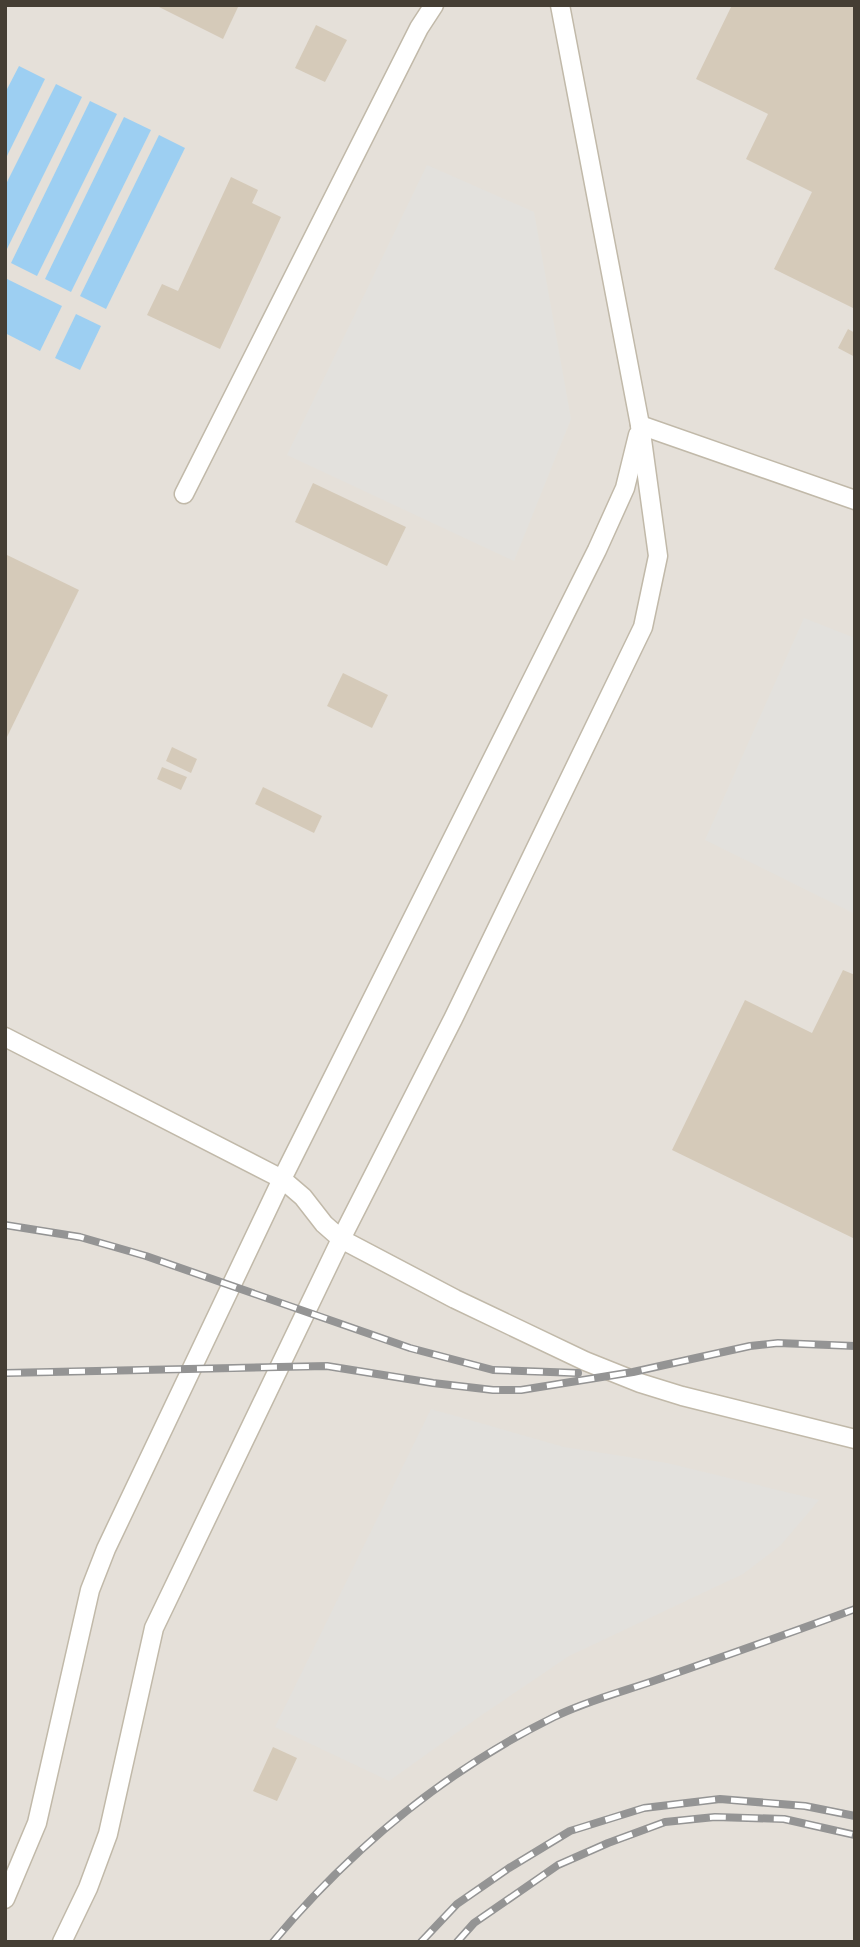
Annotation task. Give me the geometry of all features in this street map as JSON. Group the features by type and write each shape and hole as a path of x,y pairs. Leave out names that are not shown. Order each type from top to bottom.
{"lane":[{"path":"184,494 419,28 434,5"},
{"path":"62,1942 88,1888 108,1834 154,1628 341,1239 453,1019 643,627 658,556 640,425 560,5"},
{"path":"640,425 855,500"},
{"path":"5,1899 37,1823 90,1590 106,1549 282,1179 597,550 625,488 640,425"},
{"path":"5,1037 282,1179 303,1197 324,1224 341,1239 455,1299 585,1361 682,1395 855,1438"}],"shaded area":[{"path":"5,5 855,5 855,1942 5,1942"},
{"path":"427,165 534,212 571,419 514,561 287,455"},
{"path":"804,618 855,638 855,914 705,840"},
{"path":"431,1409 564,1447 667,1463 819,1500 781,1545 743,1574 569,1656 389,1781 275,1727"}],"water":[{"path":"19,66 45,79 5,160 5,93"},
{"path":"56,84 82,97 5,253 5,186"},
{"path":"90,101 117,114 37,276 11,263"},
{"path":"124,117 151,130 71,292 45,279"},
{"path":"159,135 185,148 106,309 80,296"},
{"path":"5,278 62,306 40,351 5,333"},
{"path":"76,314 101,326 80,370 55,358"}],"building":[{"path":"155,5 239,5 223,39"},
{"path":"732,5 855,5 855,309 774,269 812,192 746,159 768,114 696,79"},
{"path":"316,25 347,40 325,82 295,68"},
{"path":"231,177 258,190 252,203 281,217 220,349 147,315 162,284 178,291"},
{"path":"848,329 855,333 855,357 838,348"},
{"path":"313,483 406,527 387,566 295,522"},
{"path":"5,554 79,590 5,741"},
{"path":"343,673 388,695 372,728 327,706"},
{"path":"172,747 197,759 191,773 166,761"},
{"path":"162,767 187,777 181,790 157,779"},
{"path":"263,787 322,816 314,833 255,804"},
{"path":"843,970 855,975 855,1239 672,1150 745,1000 812,1033"},
{"path":"273,1747 297,1758 277,1801 253,1791"}],"railway":[{"path":"5,1225 80,1237 146,1256 410,1348 493,1370 578,1373"},
{"path":"5,1373 327,1366 433,1383 493,1390 521,1390 633,1372 750,1346 778,1343 855,1346"},
{"path":"273,1942 334,1875 367,1844 438,1787 514,1738 579,1706 855,1609"},
{"path":"421,1942 457,1904 570,1831 644,1808 720,1799 805,1806 855,1816"},
{"path":"457,1942 474,1923 558,1865 665,1822 715,1817 784,1819 855,1835"}]}
